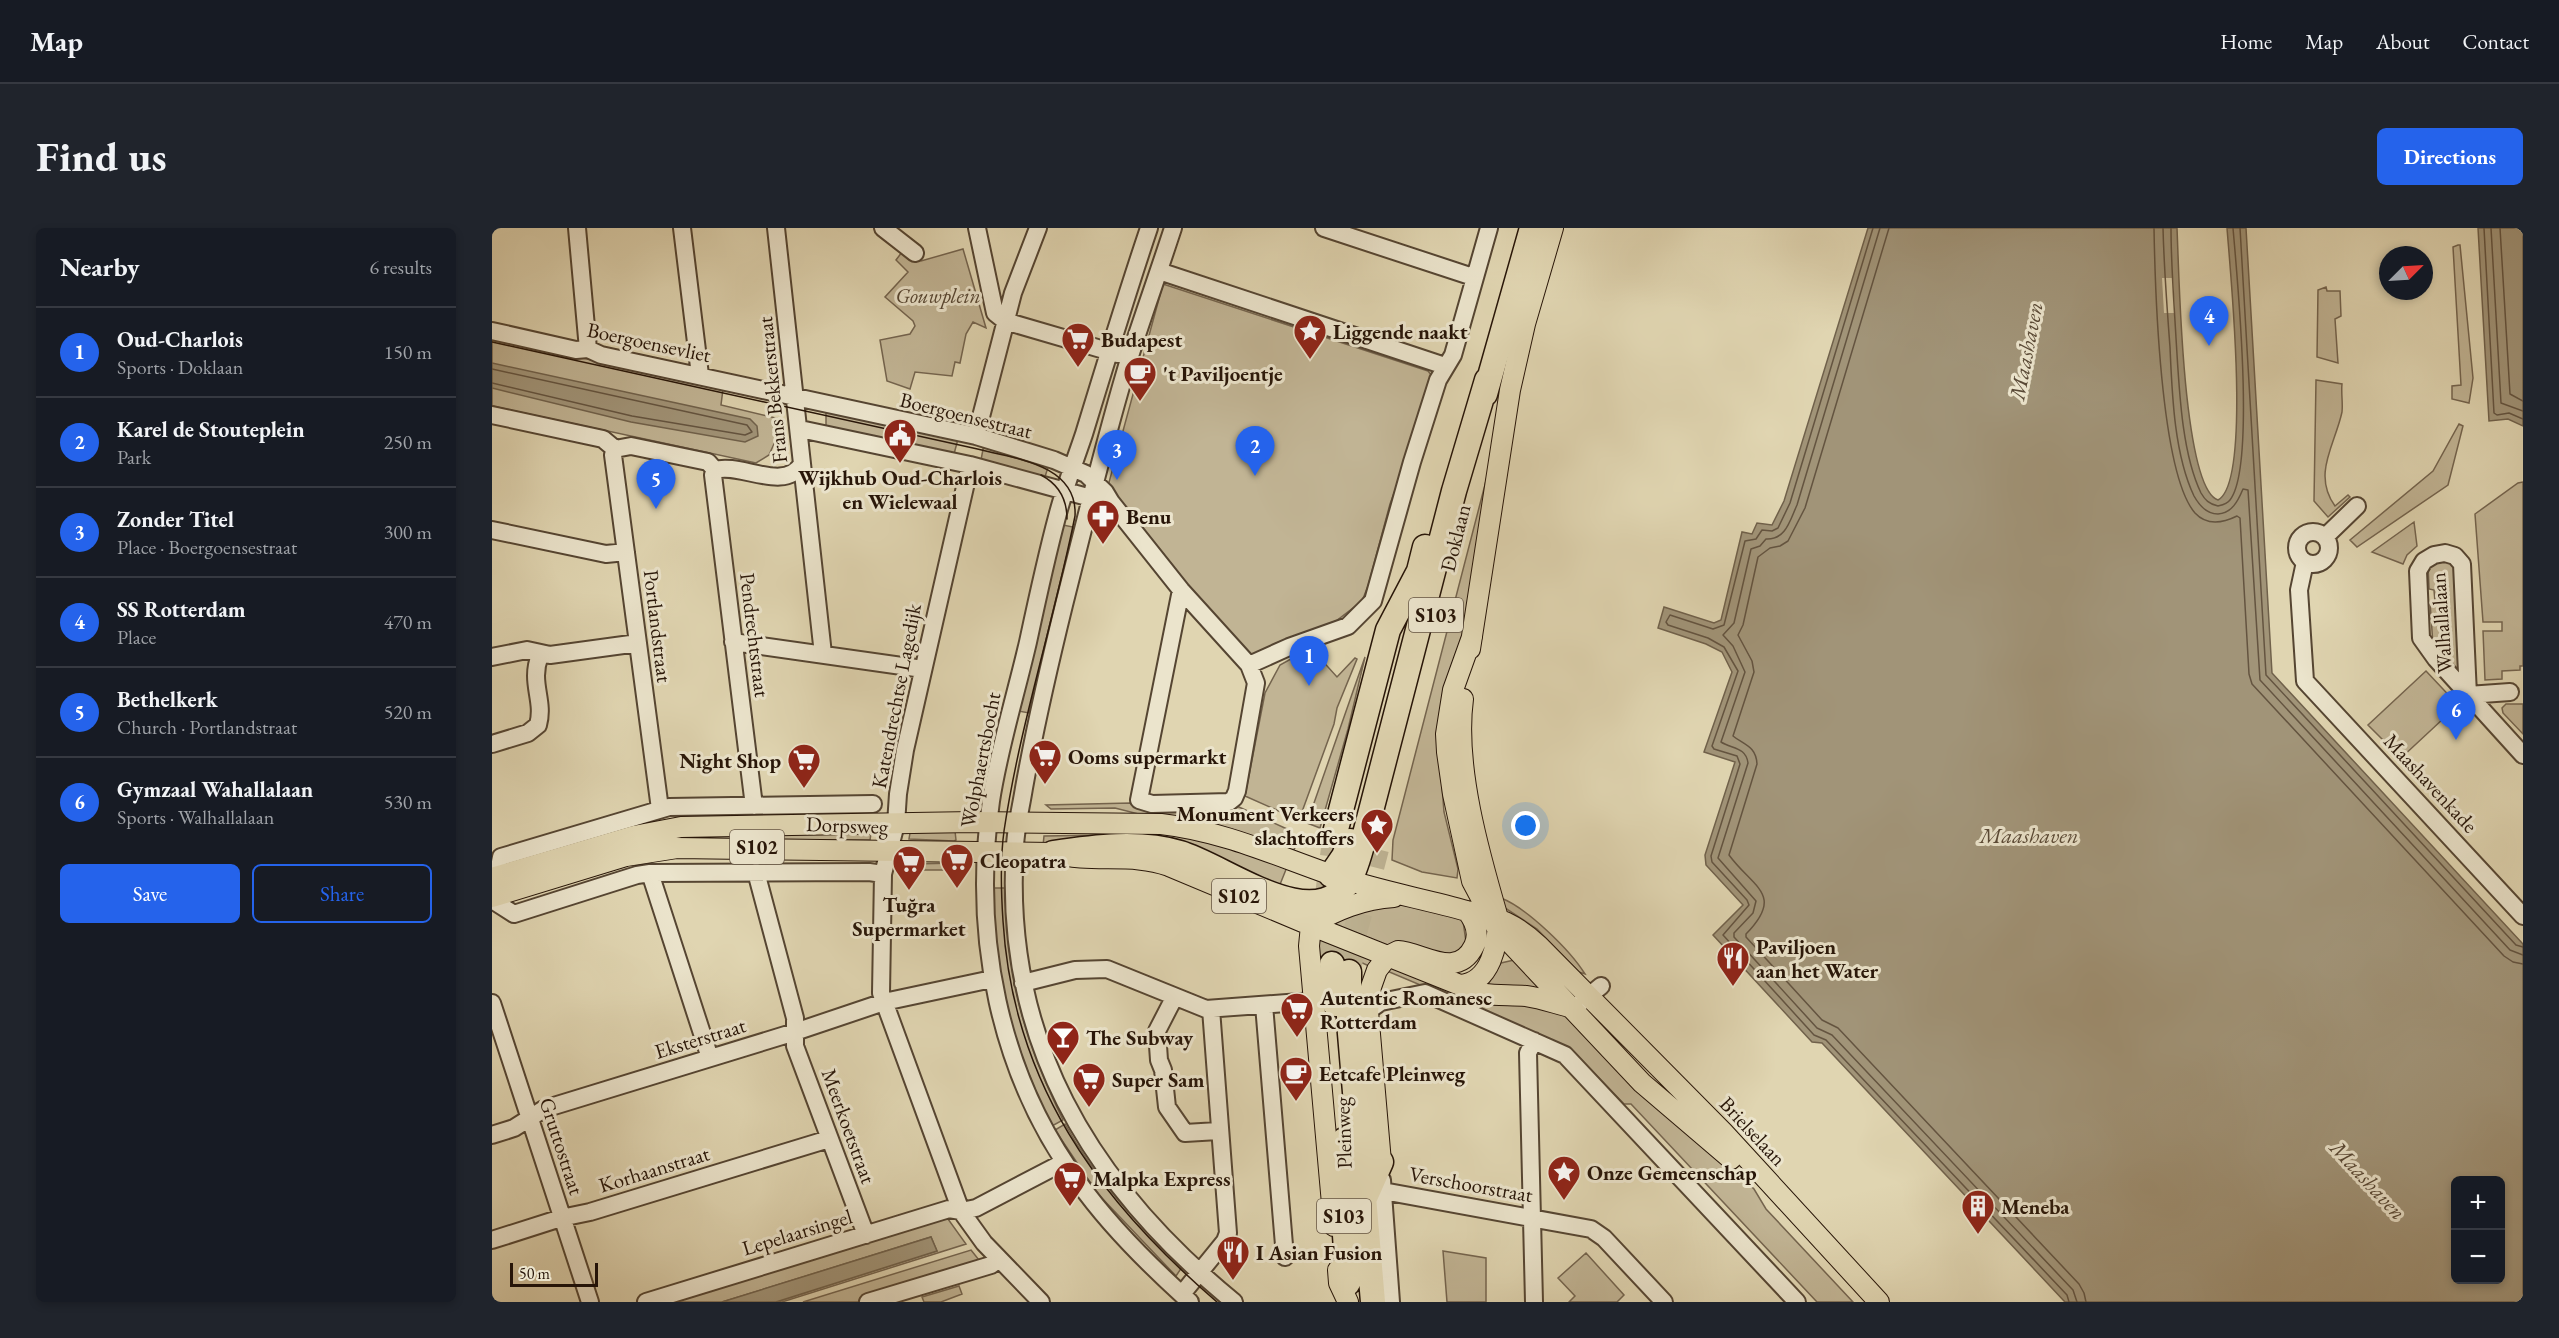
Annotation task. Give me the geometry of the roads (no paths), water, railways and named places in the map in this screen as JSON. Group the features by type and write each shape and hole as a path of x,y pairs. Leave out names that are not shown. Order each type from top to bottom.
{"highway":[{"name":"Doklaan","path":"1335,833 1388,630 1419,571 1448,462 1518,228"},
{"name":"Doklaan","path":"1377,849 1472,471 1487,380 1532,228"},
{"path":"1341,878 1368,822 1454,491 1487,380"},
{"path":"1053,853 1091,847 1157,848 1183,854 1292,902 1312,914 1339,894 1341,878 1419,571"},
{"name":"Pleinweg","path":"1348,1296 1344,1220 1345,1149 1340,968 1374,1195 1373,1302"},
{"path":"1374,1195 1381,1162"}],"main road":[{"name":"Doklaan","path":"1490,965 1495,921 1463,759 1461,713 1510,390 1525,324 1553,228"},
{"name":"Doklaan","path":"1472,637 1453,690 1446,734 1453,794 1472,881 1495,921"},
{"name":"Dorpsweg","path":"494,878 633,836 681,827 989,822 1161,824 1192,828 1236,839 1341,878"},
{"name":"Dorpsweg","path":"492,898 626,856 677,848 811,848 1053,853 1074,859 1149,860 1312,914"},
{"name":"S102","path":"1341,878 1446,905"},
{"path":"1446,905 1460,898 1472,881"},
{"path":"1312,914 1372,898 1409,895"},
{"name":"Brielselaan","path":"1446,905 1516,926 1528,936 1723,1132 1879,1302"},
{"path":"1388,956 1401,951 1444,963 1461,959 1470,951 1476,938 1476,928 1467,911"},
{"name":"S102","path":"1312,914 1388,956"},
{"name":"Pleinweg","path":"1312,914 1309,945 1339,1283 1348,1296"},
{"name":"Brielselaan","path":"1495,921 1520,951 1587,997 1642,1083 1726,1154 1867,1302"},
{"path":"1460,985 1477,981 1490,965 1509,950 1520,951"},
{"path":"1388,956 1475,993 1587,997"},
{"name":"Pleinweg","path":"1381,1162 1368,1011 1373,980 1388,956"}],"street":[{"path":"577,228 588,349"},
{"path":"682,228 700,375"},
{"name":"Frans Bekkerstraat","path":"777,228 823,654"},
{"path":"883,228 915,253"},
{"path":"976,228 995,313 1005,321 1130,357"},
{"path":"976,436 1013,292 1038,228"},
{"name":"Wolphaertsbocht","path":"1149,228 1057,515 994,787 989,822 984,899 992,979 1020,1078 1064,1162 1086,1194 1128,1242 1186,1298 1201,1272 1225,1241 1228,1233 1218,1131 1211,1009"},
{"path":"1173,228 1130,357 1095,480 1037,720 1018,824 1015,852 1015,901 1023,983 1050,1072 1072,1118 1087,1143 1137,1208 1234,1302"},
{"path":"1324,228 1473,277"},
{"path":"1180,590 1139,800 1152,804 1232,801 1256,683 1249,665 1288,647 1348,626 1373,600 1412,462 1438,380 1452,355 1489,228"},
{"path":"1159,271 1445,366"},
{"name":"Boergoensevliet","path":"492,332 576,350 588,349 601,355 700,375 796,399"},
{"name":"Boergoensestraat","path":"796,399 976,436 1054,460 1095,480 1180,590 1249,665"},
{"path":"492,415 603,439 615,449 631,446 708,462 715,470 725,466 774,476 792,474 798,471 802,464"},
{"path":"800,429 970,465 1065,492 1111,502"},
{"name":"Portlandstraat","path":"615,449 613,455 660,809"},
{"name":"Katendrechtse Lagedijk","path":"970,465 905,750 896,824 883,874 881,993 961,1211 984,1243 999,1259"},
{"name":"Pendrechtstraat","path":"715,470 713,476 754,806"},
{"path":"2325,537 2357,506"},
{"path":"492,530 606,554 626,552"},
{"path":"2315,532 2325,537 2329,548 2326,558 2316,564 2304,562 2296,551 2300,537 2315,532"},
{"name":"Walhallalaan","path":"2468,695 2462,564 2455,556 2437,554 2424,561 2418,574 2421,638 2427,648 2468,695 2523,755"},
{"name":"Maashavenkade","path":"2304,562 2299,590 2305,681 2523,916"},
{"path":"733,642 923,669"},
{"path":"492,657 527,650 540,655 638,644"},
{"path":"492,744 528,733 538,725 540,717 534,670 540,655"},
{"path":"2468,695 2510,692"},
{"name":"Dorpsweg","path":"846,804 872,825"},
{"name":"Dorpsweg","path":"494,878 501,857 674,806 873,804"},
{"name":"Meerkoetstraat","path":"756,872 795,1018 795,1046 866,1235"},
{"name":"Dorpsweg","path":"492,898 514,914 637,875 650,873 869,872 883,874"},
{"path":"650,873 710,1059"},
{"path":"1023,983 1086,968 1107,969 1201,1008 1314,1001"},
{"name":"Eksterstraat","path":"492,1135 513,1128 544,1109 710,1059 884,1002 992,979"},
{"path":"1368,1011 1381,1002 1425,993 1570,1058 1797,1302"},
{"path":"1174,998 1157,1031 1167,1107 1185,1133 1218,1131"},
{"name":"Gruttostraat","path":"492,1003 496,1028 530,1119 590,1302"},
{"path":"1264,1005 1285,1257"},
{"path":"1534,1041 1528,1053 1534,1302"},
{"name":"Korhaanstraat","path":"492,1240 829,1139"},
{"name":"Lepelaarsingel","path":"646,1302 949,1209 961,1211 976,1208 1064,1162"},
{"name":"Verschoorstraat","path":"1374,1195 1585,1227 1596,1232 1664,1302"},
{"name":"Pleinweg","path":"1374,1195 1391,1302"},
{"path":"868,1302 981,1268 999,1259 1041,1302"}],"water":[{"name":"Maashaven","path":"1868,228 2177,228 2181,329 2190,419 2197,458 2206,487 2218,500 2228,485 2234,456 2237,417 2227,228 2246,228 2272,673 2523,944 2523,1302 2065,1302 1822,1043 1812,1042 1713,935 1743,905 1706,865 1705,855 1735,762 1704,752 1732,672 1722,652 1706,644 1658,628 1664,607 1714,623 1721,620 1742,532 1752,534 1757,523 1772,525 1784,501"},
{"path":"2478,228 2523,228 2523,426 2508,419 2489,421"},
{"path":"492,363 750,419 757,426 758,436 745,442 631,422 492,388"},
{"path":"931,1237 937,1251 776,1302 722,1302"}],"tunnel":[{"path":"1332,964 1327,895 1335,833"},
{"path":"1349,972 1355,933 1377,849"}],"tram line":[{"path":"492,342 1005,455 1039,466 1066,484 1073,498 1075,516 1019,751 1004,831 1001,876 1002,910 1010,980 1024,1034 1043,1086 1069,1134 1099,1179 1134,1222 1217,1302"},
{"path":"1041,475 1060,493 1067,519"}],"place":[{"name":"SS Rotterdam","path":"2209,346"},
{"name":"Liggende naakt","path":"1310,360"},
{"name":"Budapest","path":"1078,368"},
{"name":"'t Paviljoentje","path":"1140,402"},
{"name":"Wijkhub Oud-Charlois en Wielewaal","path":"900,464"},
{"name":"Karel de Stouteplein","path":"1255,476"},
{"name":"Zonder Titel","path":"1117,480"},
{"name":"Bethelkerk","path":"656,509"},
{"name":"Benu","path":"1103,545"},
{"name":"Oud-Charlois","path":"1309,686"},
{"name":"Gymzaal Wahallalaan","path":"2456,740"},
{"name":"Ooms supermarkt","path":"1045,785"},
{"name":"Night Shop","path":"804,789"},
{"name":"Monument Verkeers slachtoffers","path":"1377,854"},
{"name":"Cleopatra","path":"957,889"},
{"name":"Tuğra Supermarket","path":"909,891"},
{"name":"Paviljoen aan het Water","path":"1733,987"},
{"name":"Autentic Romanesc Rotterdam","path":"1297,1038"},
{"name":"The Subway","path":"1063,1066"},
{"name":"Eetcafe Pleinweg","path":"1296,1102"},
{"name":"Super Sam","path":"1089,1108"},
{"name":"Onze Gemeenschap","path":"1564,1201"},
{"name":"Malpka Express","path":"1070,1207"},
{"name":"Meneba","path":"1978,1235"},
{"name":"I Asian Fusion","path":"1233,1281"}],"park label":[{"name":"Gouwplein","path":"938,295"}]}
